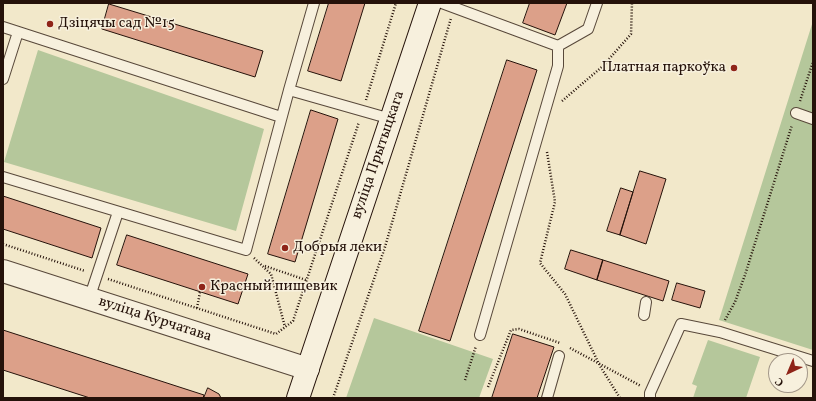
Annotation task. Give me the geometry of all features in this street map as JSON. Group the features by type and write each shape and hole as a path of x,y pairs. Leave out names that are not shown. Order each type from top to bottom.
{"main road":[{"name":"вуліца Прытыцкага","path":"298,398 430,3"},
{"name":"вуліца Курчатава","path":"3,271 308,369"}],"lane":[{"path":"3,177 246,250 314,3"},
{"path":"442,3 558,46 588,29 597,3"},
{"path":"3,27 282,117"},
{"path":"3,78 18,32"},
{"path":"480,335 558,66 558,46"},
{"path":"289,90 391,119"},
{"path":"796,113 813,119"},
{"path":"89,299 118,212"},
{"path":"644,315 646,302"},
{"path":"650,396 681,324 720,332 813,360"},
{"path":"547,398 559,356"}],"path":[{"path":"560,103 603,66 630,34 632,3"},
{"path":"333,398 385,247 454,8"},
{"path":"720,332 735,302 742,282 813,62"},
{"path":"541,123 556,202 540,263 564,294 600,366 620,398"},
{"path":"246,250 271,274 285,327"},
{"path":"262,266 306,280"},
{"path":"196,308 200,292"},
{"path":"488,387 511,330 519,329 562,344"},
{"path":"464,380 480,335"},
{"path":"569,347 600,366 629,379 650,396"}],"green space":[{"path":"813,21 813,350 719,320"},
{"path":"38,50 264,129 236,231 4,162"},
{"path":"374,318 493,359 479,398 346,398"},
{"path":"708,340 760,357 746,398 693,398 697,386 692,384"}],"building":[{"path":"329,3 365,3 341,81 308,71"},
{"path":"530,3 567,3 555,35 523,23"},
{"path":"109,4 263,51 255,77 102,29"},
{"path":"507,60 537,70 450,341 419,331"},
{"path":"311,110 338,119 295,262 268,254"},
{"path":"640,171 666,179 646,244 620,235"},
{"path":"621,188 633,192 620,235 607,231"},
{"path":"3,196 101,228 92,258 3,229"},
{"path":"127,235 248,274 238,304 117,265"},
{"path":"571,250 603,260 597,280 565,269"},
{"path":"603,260 669,281 663,301 597,280"},
{"path":"677,283 705,291 700,308 672,300"},
{"path":"3,330 204,395 203,398 90,398 3,370"},
{"path":"513,334 554,347 537,398 492,398"},
{"path":"208,388 219,394 221,398 204,398"}],"place":[{"name":"Дзіцячы сад №15","path":"50,24"},
{"name":"Платная паркоўка","path":"734,68"},
{"name":"Добрыя леки","path":"285,248"},
{"name":"Красный пищевик","path":"202,287"}]}
